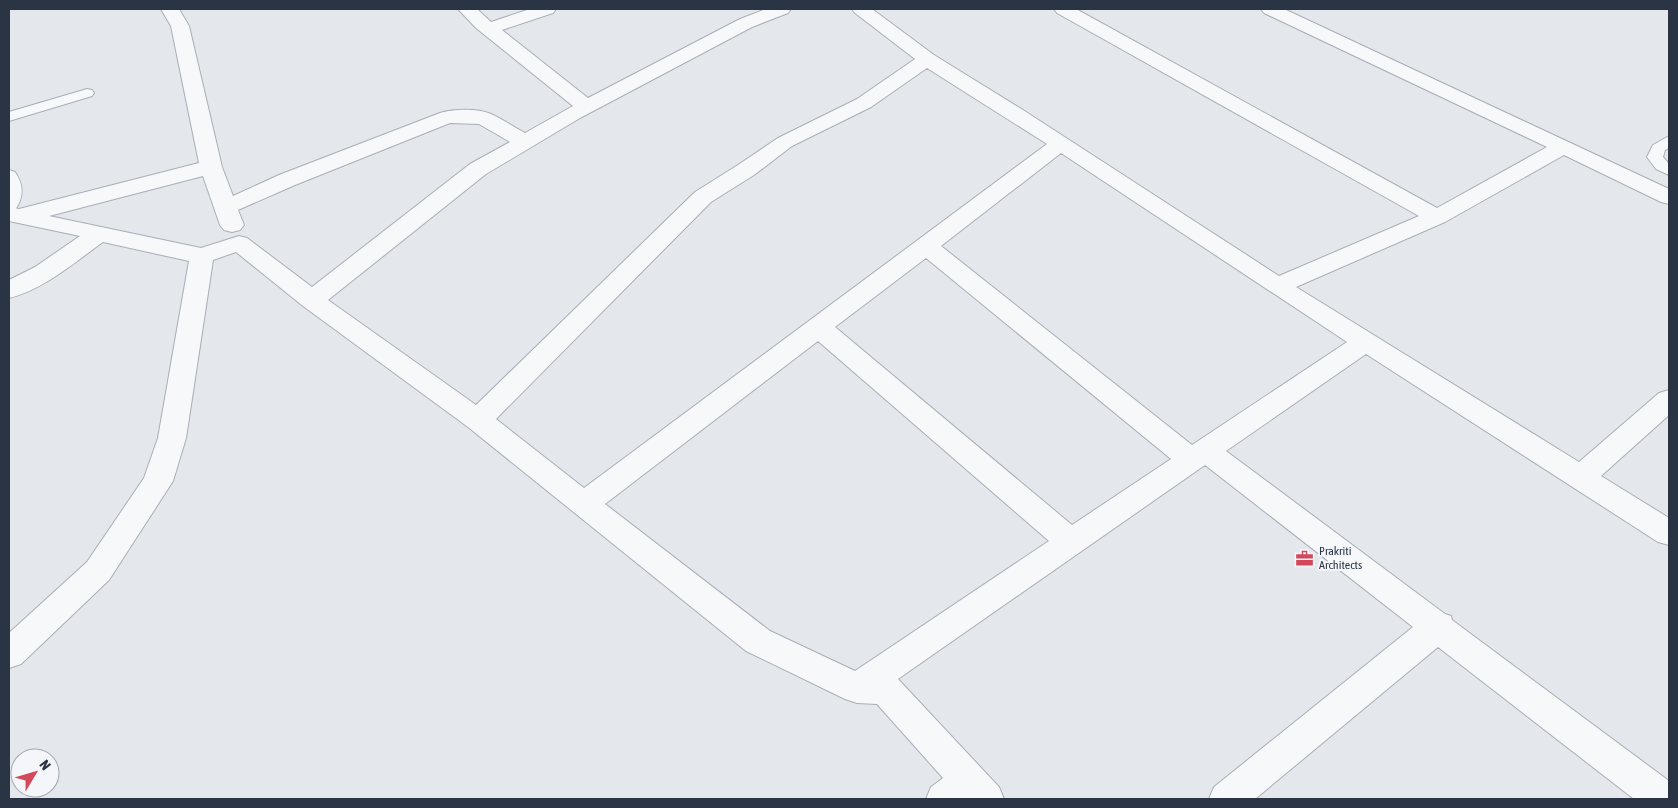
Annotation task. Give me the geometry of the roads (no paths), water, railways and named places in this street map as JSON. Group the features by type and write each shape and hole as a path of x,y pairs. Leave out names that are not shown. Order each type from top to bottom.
{"street":[{"path":"170,9 180,26 211,167 239,243 312,300 478,420 758,640 857,688 885,689 966,793"},
{"path":"466,9 488,29 587,107"},
{"path":"488,29 547,9"},
{"path":"312,300 478,170 739,18 782,9"},
{"path":"861,9 927,59 1016,114 1277,286 1669,533"},
{"path":"1063,9 1437,217"},
{"path":"1270,9 1669,197"},
{"path":"478,420 703,197 746,170 785,142 864,103 927,59"},
{"path":"226,207 287,180 447,117 483,118 526,142"},
{"path":"584,504 1060,144"},
{"path":"1277,286 1437,217 1563,147"},
{"path":"13,212 211,167"},
{"path":"13,212 99,234 202,256 239,243"},
{"path":"9,290 44,272 99,234"},
{"path":"925,245 1199,455 1439,626 1663,799"},
{"path":"9,654 98,571 158,481 172,438 202,256"},
{"path":"817,326 1071,542"},
{"path":"857,688 1366,342"},
{"path":"1580,477 1669,400"},
{"path":"1227,799 1439,626"}],"lane":[{"path":"9,116 87,93"},
{"path":"1669,141 1658,148 1655,157 1662,166 1669,170"},
{"path":"9,175 13,186 13,212"}],"place":[{"name":"Prakriti Architects","path":"1305,558"}]}
